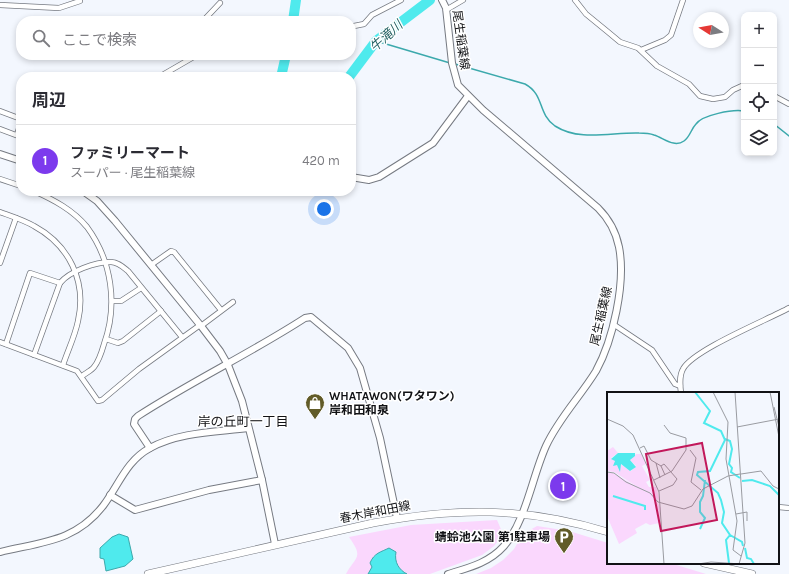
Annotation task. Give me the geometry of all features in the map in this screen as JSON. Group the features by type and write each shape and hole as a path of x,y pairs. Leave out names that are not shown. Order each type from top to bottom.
{"main road":[{"name":"春木岸和田線","path":"148,574 275,544 397,518 457,511 522,513 566,521 607,532"},
{"path":"708,564 752,574"}],"street":[{"path":"356,26 364,24 372,15 401,0"},
{"name":"尾生稲葉線","path":"442,0 446,9 455,77 458,85 468,96 595,205 610,224 617,240 620,254 620,288 613,324 597,368 561,418 547,443 537,466 522,513 511,537 496,554 477,565 448,574"},
{"path":"446,9 463,0"},
{"path":"575,0 586,14 620,42 641,50 657,66 688,84 700,96 713,99 725,97 733,90 741,86"},
{"path":"641,50 665,40 671,35 683,0"},
{"path":"0,5 59,8 80,1"},
{"path":"208,16 220,3"},
{"path":"167,72 188,60"},
{"path":"356,178 369,180 379,177 433,143 468,96"},
{"path":"777,98 789,104"},
{"path":"0,111 16,117"},
{"path":"0,129 16,135"},
{"path":"0,154 16,159"},
{"path":"0,179 16,184"},
{"path":"43,196 66,208 82,223 97,244 105,263 112,288 112,313 106,339 94,367 82,376"},
{"path":"89,196 103,208 151,265 201,326 220,351 228,365 237,385 262,480 275,544"},
{"path":"0,212 34,225 54,238 64,249 76,270 81,303 78,322 63,365"},
{"path":"0,263 16,218"},
{"path":"0,244 6,247"},
{"path":"151,265 171,251 174,252 221,310"},
{"path":"34,355 60,283 66,276 76,270 112,262 128,271 182,337"},
{"path":"6,344 30,273 60,283"},
{"path":"112,300 121,301 141,288"},
{"path":"0,342 77,370 98,401 102,400 120,383 182,337 201,326 232,302"},
{"path":"681,392 682,370 694,356 789,308"},
{"path":"106,339 118,343 123,341 161,311"},
{"path":"150,448 134,424 135,419 173,394 228,365 305,318 311,317 341,341 356,358 365,380 380,438 397,518"},
{"path":"613,324 652,350 675,384 680,386"},
{"path":"0,552 66,536 90,520 110,495 126,468 150,448 165,441 177,438 248,428"},
{"path":"110,495 135,510 209,490 262,480"},
{"path":"779,506 789,508"}],"shaded area":[{"path":"497,520 503,534 494,546 482,555 430,574 346,574 357,557 354,544 349,537 411,525"},
{"name":"蜻蛉池公園 第1駐車場","path":"537,526 569,531 607,543 607,564 673,564 706,574 476,574 491,568 503,560 514,549 523,534"}],"water":[{"path":"119,534 128,537 133,559 125,566 106,571 104,559 100,558 100,548 112,537"},
{"path":"389,548 396,552 398,565 407,574 368,574 372,567 370,563 374,557 378,553"}],"waterway":[{"name":"牛滝川","path":"294,16 296,0"},
{"name":"牛滝川","path":"353,72 376,41 430,0"},
{"path":"376,41 450,63"},
{"name":"牛滝川","path":"282,72 285,60"},
{"path":"455,64 525,84 536,93 549,121 555,126 575,134 596,135 646,133 658,136 669,142 680,143 686,139 696,124 704,118 726,112 741,111"},
{"path":"777,126 789,136"}],"place":[{"name":"WHATAWON(ワタワン) 岸和田和泉","path":"315,420"},
{"name":"ファミリーマート","path":"563,486"},
{"name":"蜻蛉池公園 第1駐車場","path":"564,554"}],"district":[{"name":"岸の丘町一丁目","path":"243,421"}]}
